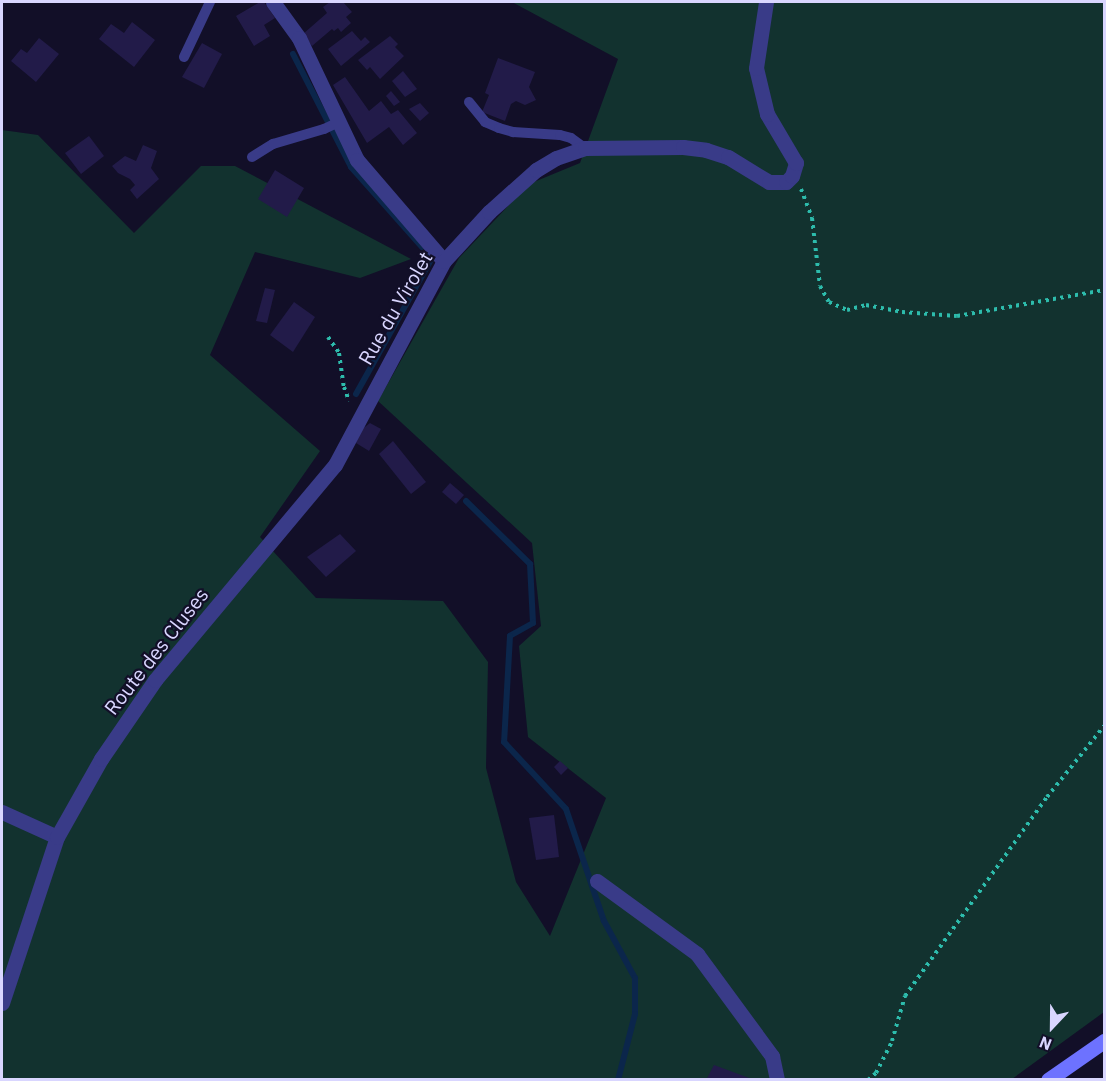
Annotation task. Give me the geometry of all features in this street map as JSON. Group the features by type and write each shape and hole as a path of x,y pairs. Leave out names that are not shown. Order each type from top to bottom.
{"main road":[{"path":"1048,1080 1104,1041"}],"street":[{"path":"273,2 299,38 357,160 444,261"},
{"path":"766,2 756,68 767,114 796,163 792,176"},
{"name":"Rue du Virolet","path":"377,383 444,261 489,212 536,170 556,158 585,148 683,147 706,150 728,157 769,182 786,182 792,176"},
{"name":"Route des Cluses","path":"2,1003 57,837 101,759 155,680 335,465 377,383"},
{"path":"2,812 57,837"},
{"path":"597,881 697,954 772,1056 777,1080"}],"lane":[{"path":"184,57 210,2"},
{"path":"469,102 485,122 499,128 513,132 560,135 571,138 585,148"},
{"path":"252,157 273,144 324,129 339,122"}],"path":[{"path":"792,176 803,193 812,218 820,286 829,302 847,310 866,305 902,312 957,316 1104,290"},
{"path":"328,337 339,353 344,387 349,402 361,414"},
{"path":"868,1080 876,1073 892,1041 905,996 1047,797 1104,726"}],"green space":[{"path":"512,2 1104,2 1104,1012 1012,1079 2,1080 2,130 38,135 134,233 201,166 235,166 411,259 360,278 255,252 210,355 320,451 260,537 316,598 443,601 488,662 486,768 516,882 550,936 606,798 528,737 519,646 541,626 532,543 378,401 459,258 529,184 580,163 618,59"}],"building":[{"path":"264,2 275,18 264,25 270,36 254,46 236,16"},
{"path":"330,2 343,2 352,12 346,17 351,23 341,32 338,28 334,31 332,29 312,46 303,34 327,13 323,7"},
{"path":"132,22 155,40 134,67 99,39 111,24 124,33"},
{"path":"352,31 361,41 365,37 370,42 341,66 328,49"},
{"path":"390,36 398,44 395,47 404,56 380,79 370,67 367,70 358,60"},
{"path":"39,38 59,54 36,82 11,61 21,49 27,53"},
{"path":"202,43 222,54 204,88 182,77"},
{"path":"498,58 535,72 529,87 536,100 525,105 516,101 511,104 505,121 482,112 489,95 485,93"},
{"path":"403,71 417,89 405,97 392,81"},
{"path":"345,77 369,111 381,101 391,114 398,110 417,133 403,145 389,127 367,143 333,85"},
{"path":"391,91 400,102 394,106 386,96"},
{"path":"420,103 429,113 420,121 409,109"},
{"path":"89,136 104,156 81,174 65,153"},
{"path":"143,145 157,151 151,168 159,179 137,199 130,190 135,185 112,166 125,156 136,161"},
{"path":"275,170 304,188 287,217 258,199"},
{"path":"265,288 275,290 267,323 256,321"},
{"path":"294,302 315,317 293,352 270,335"},
{"path":"370,423 381,429 369,451 356,443 361,430"},
{"path":"393,441 426,482 411,494 379,454"},
{"path":"450,483 464,495 456,504 442,492"},
{"path":"340,534 356,551 326,577 307,557"},
{"path":"560,761 568,768 561,775 554,767"},
{"path":"554,815 559,857 536,860 529,818"},
{"path":"714,1065 752,1079 752,1080 706,1080"}],"waterway":[{"path":"293,54 351,167 422,247"},
{"path":"356,394 432,258 429,254"},
{"path":"466,501 530,564 533,623 510,636 504,742 566,809 604,921 635,978 635,1014 618,1080"}]}
